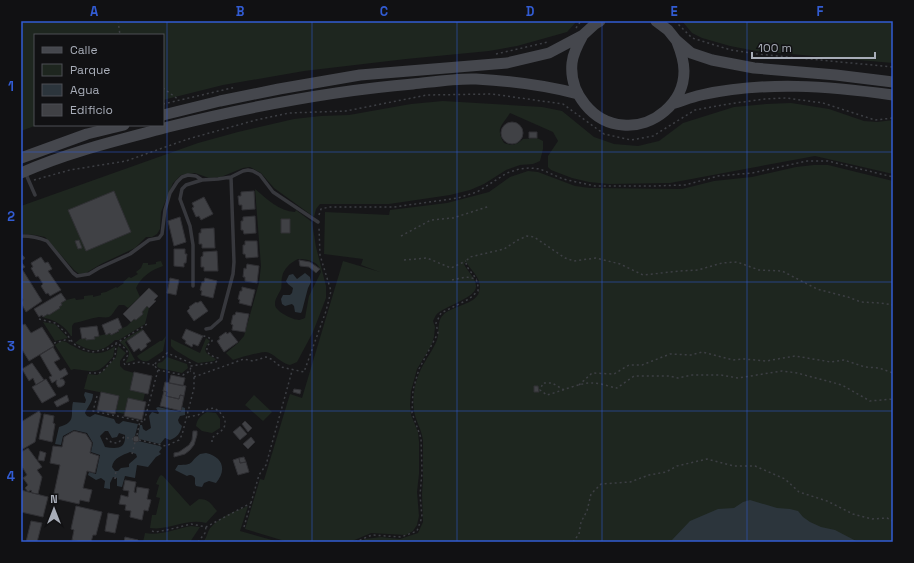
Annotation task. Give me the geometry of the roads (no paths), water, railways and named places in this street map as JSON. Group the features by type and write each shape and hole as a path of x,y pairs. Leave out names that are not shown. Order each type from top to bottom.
{"main road":[{"path":"656,21 668,30 676,40 691,53 712,60 754,68 836,75 893,82"},
{"path":"164,115 279,89 360,75 507,63 549,53 583,35 597,22"},
{"path":"583,35 576,49 572,64 573,79 578,94 589,109 604,120 622,125 641,124 658,117 672,104 681,89 684,72 683,56 676,40"},
{"path":"23,172 89,148 141,134 208,117 326,93 474,79 552,87 578,94"},
{"path":"672,104 700,95 738,89 775,86 800,85 893,95"},
{"path":"21,158 87,134 120,126"}],"lane":[{"path":"193,286 194,258 190,226 180,199 180,194 186,185 202,180 231,177 243,171 254,171 260,175 274,192 318,222"},
{"path":"23,172 30,182 35,195"},
{"path":"21,236 35,237 47,241 73,273 84,276 130,254 149,240 159,238 162,234 165,210 170,193 177,182 182,177 188,175 196,176 202,180"},
{"path":"206,329 211,328 221,319 233,274 234,262 231,177"}],"water":[{"path":"305,273 310,277 311,282 301,313 295,312 292,304 285,306 282,304 281,299 283,295 290,295 292,293 293,288 286,281 289,275 293,274 297,279"},
{"path":"85,392 93,394 92,400 85,413 87,416 90,417 95,414 114,419 116,423 119,424 123,421 138,424 133,439 134,442 138,441 160,446 162,448 159,452 161,454 156,457 148,467 137,465 135,478 125,476 122,487 117,486 117,478 113,477 110,483 110,489 104,488 105,481 101,478 96,480 88,475 89,472 96,474 100,455 91,452 93,443 87,433 74,430 63,436 61,445 55,444 59,427 68,423 72,418 73,402 85,403 86,400 84,395","holes":["105,431 108,431 112,438 117,437 119,433 125,435 124,443 117,448 105,447 100,436","130,452 136,454 137,457 129,464 129,467 121,468 118,471 115,471 112,467 114,461"]},
{"path":"158,407 181,412 182,407 185,408 185,415 180,416 178,420 182,426 179,433 175,438 170,440 165,438 160,444 139,439 138,436 140,425 142,425 143,429 146,431 151,428 149,416 152,412 159,413 156,408"},
{"path":"206,453 212,455 220,461 222,465 221,473 216,483 209,481 204,483 202,487 196,486 195,478 193,476 187,476 175,470 178,465 190,464 200,454"},
{"path":"750,500 777,508 798,511 810,522 821,527 835,530 858,542 662,542 672,540 690,521 718,509 734,508 743,502"}]}
